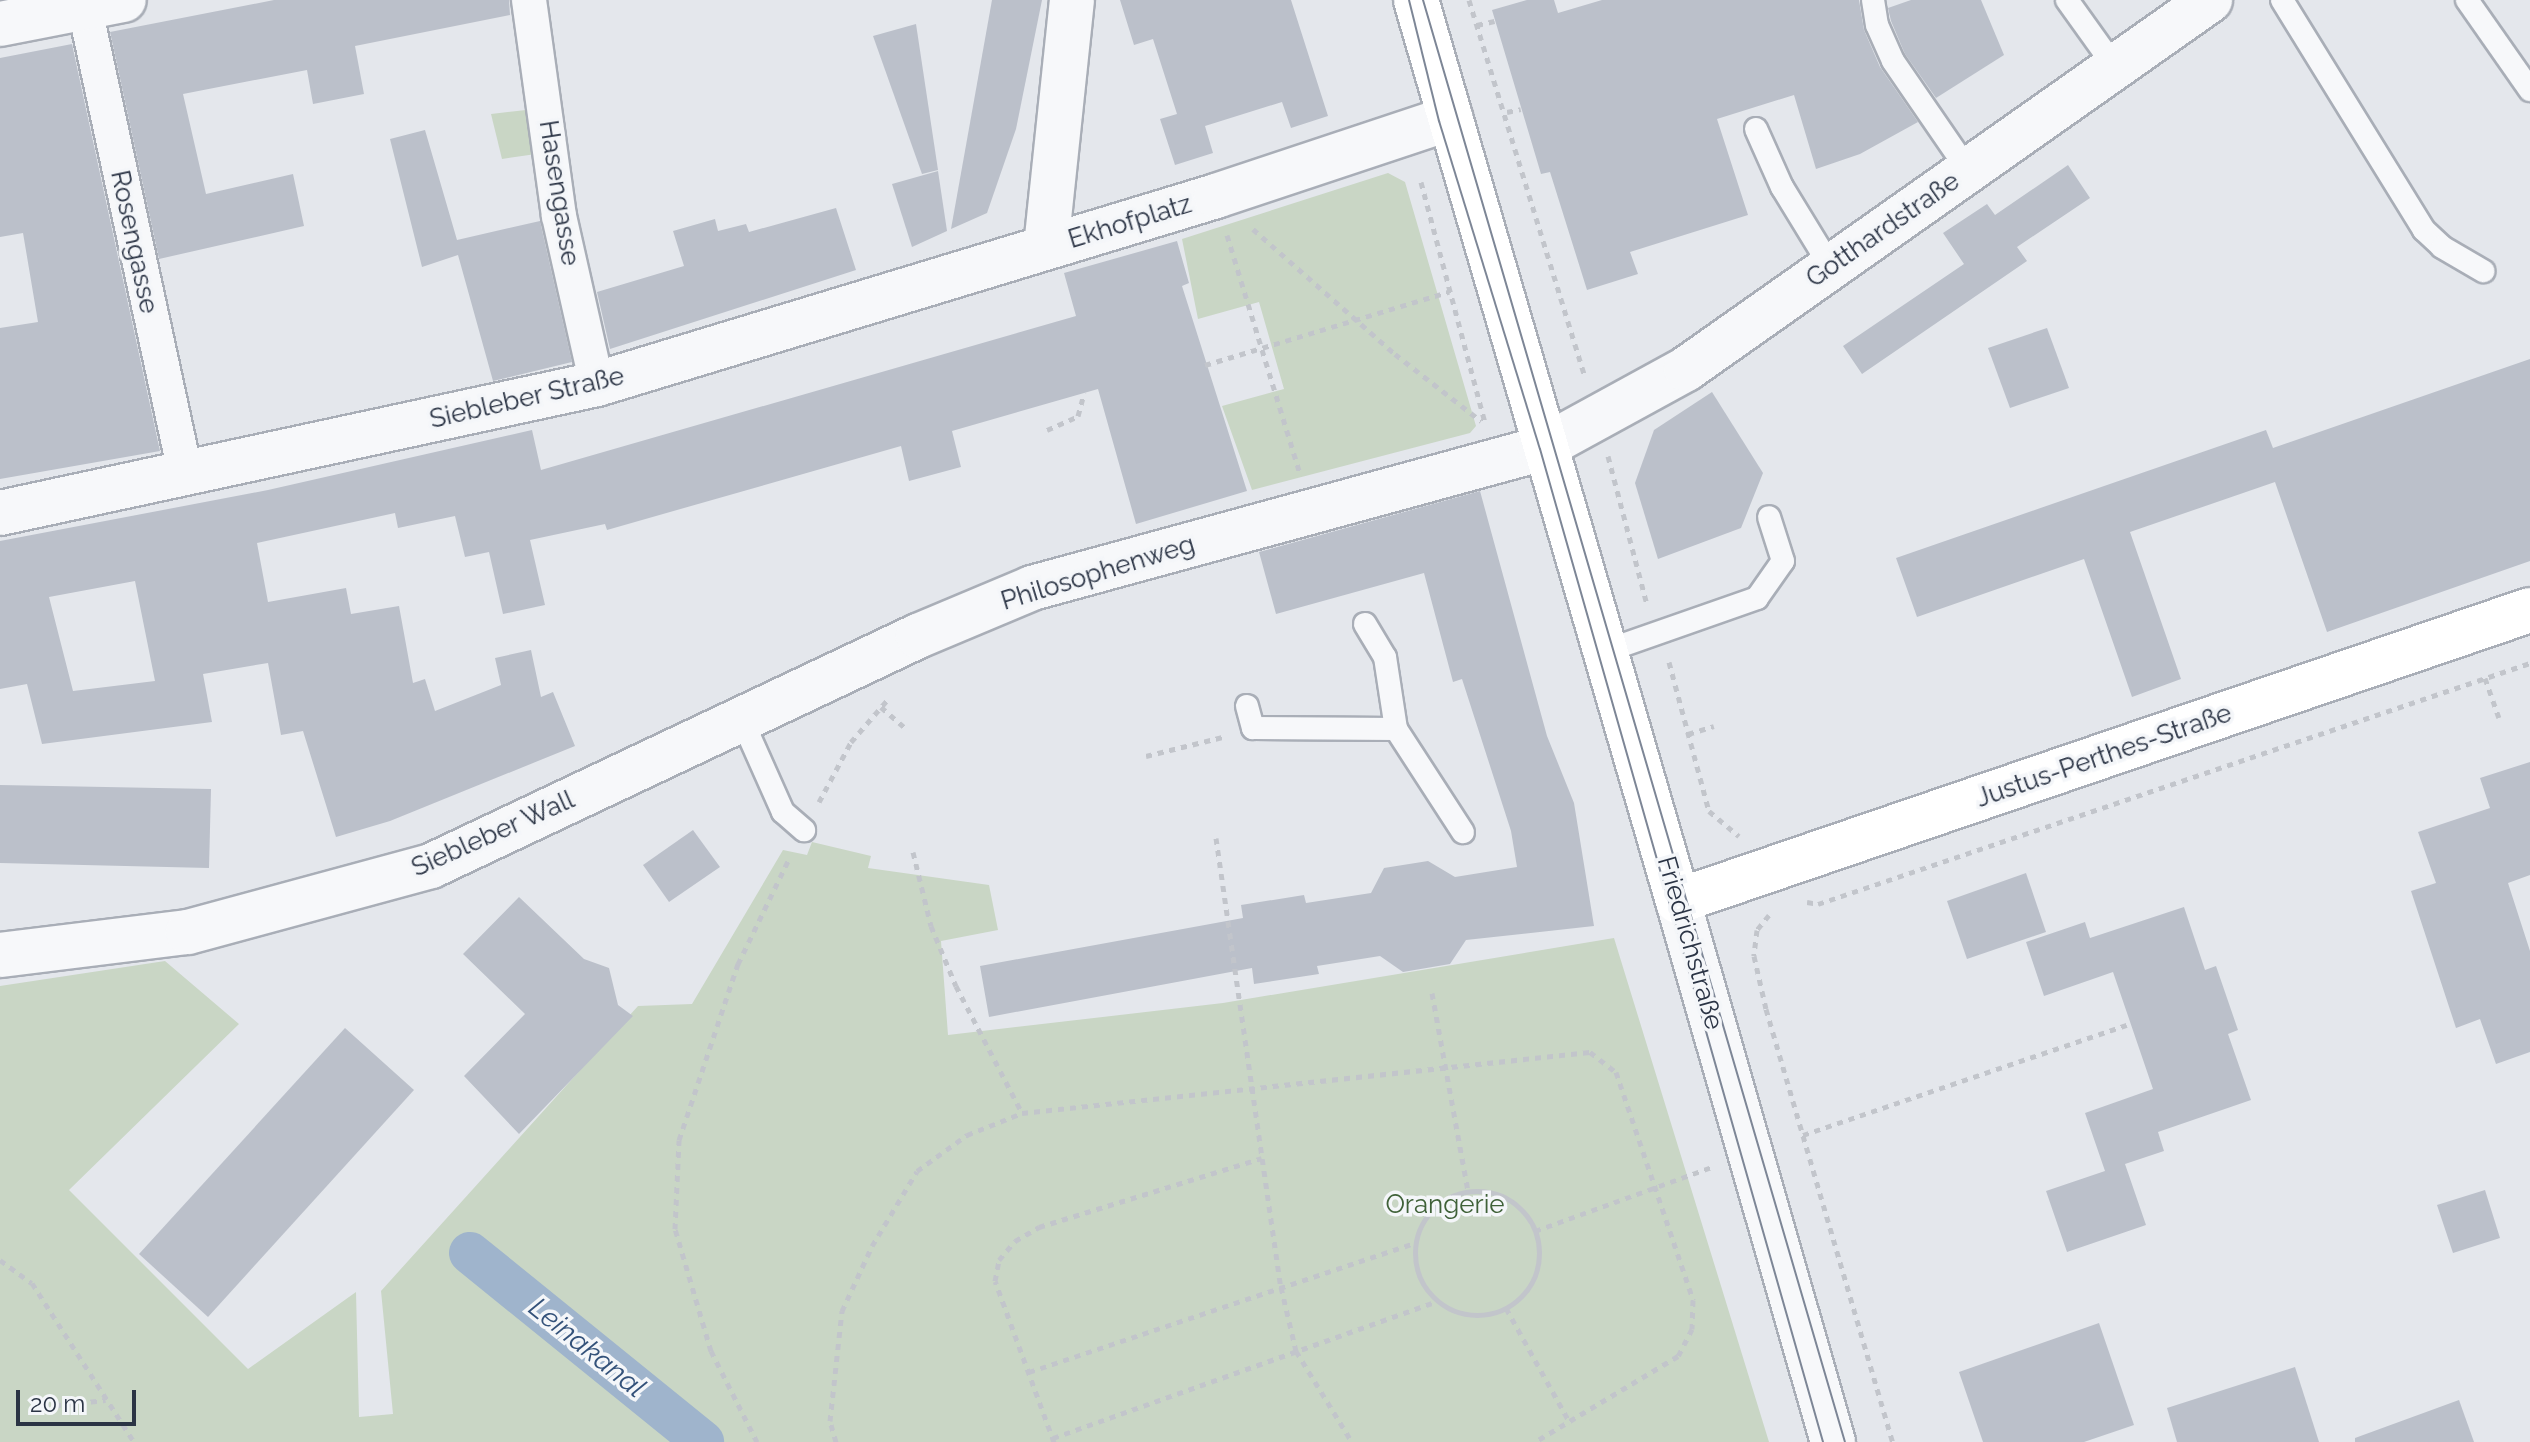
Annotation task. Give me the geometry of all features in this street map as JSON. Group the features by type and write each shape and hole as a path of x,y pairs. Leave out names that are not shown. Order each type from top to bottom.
{"main road":[{"path":"1416,0 1546,445"},
{"name":"Friedrichstraße","path":"1546,445 1678,901"},
{"name":"Justus-Perthes-Straße","path":"1678,901 2530,610"}],"street":[{"name":"Hasengasse","path":"529,0 559,216 597,384"},
{"name":"Ekhofplatz","path":"1072,0 1046,247 1216,196 1450,118"},
{"name":"Gotthardstraße","path":"1546,445 1686,369 2210,0"},
{"path":"0,24 97,3"},
{"name":"Rosengasse","path":"97,3 186,477"},
{"name":"Siebleber Straße","path":"0,513 186,477 597,384 1046,247"},
{"name":"Philosophenweg","path":"742,720 1032,588 1546,445"},
{"name":"Siebleber Wall","path":"0,955 188,932 431,866 742,720"},
{"name":"Friedrichstraße","path":"1678,901 1833,1442"}],"lane":[{"path":"1873,0 1877,25 1893,61 1968,170"},
{"path":"2067,0 2115,67"},
{"path":"2282,0 2424,230 2442,247 2483,271"},
{"path":"2467,0 2530,90"},
{"path":"1756,129 1782,187 1831,267"},
{"path":"1606,651 1757,598 1783,561 1769,517"},
{"path":"1365,624 1385,657 1396,729 1463,832"},
{"path":"1247,706 1253,728 1396,729"},
{"path":"742,720 783,812 804,830"}],"path":[{"path":"1477,25 1495,21"},
{"path":"1507,112 1521,109"},
{"path":"1216,196 1355,318 1485,424"},
{"path":"1216,196 1312,512"},
{"path":"1205,365 1355,318 1497,279"},
{"path":"1047,430 1078,416 1084,393"},
{"path":"1803,901 1818,904 2530,663"},
{"path":"2485,678 2499,718"},
{"path":"757,1442 711,1351 675,1229 679,1140 738,964 851,742 895,691"},
{"path":"881,707 907,730"},
{"path":"1688,734 1714,726"},
{"path":"1146,756 1203,742"},
{"path":"1216,838 1281,1287 1296,1351 1352,1442"},
{"path":"913,852 931,926 956,986 1022,1113"},
{"path":"1775,909 1757,930 1754,956 1893,1442"},
{"path":"1432,993 1468,1191"},
{"path":"1803,1135 2127,1025"},
{"path":"836,1442 830,1421 833,1366 842,1311 872,1246 917,1171 967,1135 1022,1113 1254,1085 1590,1052 1616,1072 1693,1300 1692,1329 1678,1356 1535,1442"},
{"path":"1262,1158 1039,1227 1015,1241 999,1260 995,1281 1054,1440 1437,1301"},
{"path":"1535,1231 1713,1167"},
{"path":"1468,1191 1509,1199 1535,1231 1539,1248 1534,1275 1520,1298 1506,1308 1471,1315 1437,1301 1415,1264 1415,1243 1433,1208 1468,1191"},
{"path":"1029,1372 1415,1243"},
{"path":"0,1260 32,1283 134,1442"},
{"path":"1506,1308 1570,1423"},
{"path":"31,1408 106,1400"}],"green space":[{"path":"526,110 536,154 502,159 491,114"},
{"path":"1388,173 1405,182 1476,426 1470,433 1252,490 1222,406 1284,389 1259,302 1198,319 1182,239"},
{"name":"Orangerie","path":"812,842 871,856 868,868 989,885 998,930 941,941 948,1035 1223,1003 1614,938 1769,1442 0,1442 0,986 165,961 239,1024 69,1190 248,1369 356,1292 359,1417 393,1414 381,1291 638,1006 692,1004 783,850 807,855"}],"building":[{"path":"274,0 509,0 510,15 355,46 364,94 313,104 307,70 183,94 206,194 293,174 304,226 159,259 110,32"},
{"path":"992,0 1042,0 1016,129 987,213 951,229"},
{"path":"1120,0 1291,0 1328,116 1291,128 1282,102 1205,126 1213,153 1175,165 1160,119 1177,114 1153,39 1134,45"},
{"path":"1527,0 1554,0 1558,13 1602,0 1859,0 1864,30 1880,67 1918,122 1860,154 1816,169 1794,95 1717,119 1748,215 1630,252 1638,274 1587,290 1550,172 1541,174 1492,10"},
{"path":"1911,0 1981,0 2004,55 1936,98 1905,54 1891,21 1888,8"},
{"path":"916,24 938,170 922,174 873,36"},
{"path":"72,44 160,451 0,479 0,328 38,322 23,233 0,237 0,58"},
{"path":"425,130 457,240 540,221 572,362 493,381 458,255 422,267 390,139"},
{"path":"2068,165 2090,198 2017,247 2027,261 1862,374 1843,346 1964,264 1943,233 1987,204 1995,215"},
{"path":"938,171 947,231 912,247 892,184"},
{"path":"836,208 856,270 610,349 597,292 684,266 673,231 715,219 718,231 746,224 749,232"},
{"path":"1177,241 1189,283 1182,286 1247,491 1136,524 1098,389 952,431 961,467 909,481 901,446 607,530 605,524 530,540 545,605 503,614 489,552 465,557 455,516 398,528 395,513 257,543 268,602 346,588 351,614 399,606 413,683 425,679 435,711 501,685 495,658 531,650 541,697 553,692 575,746 390,821 336,837 303,731 281,735 268,663 203,674 212,722 42,744 27,684 0,689 0,541 268,490 532,430 541,470 1076,316 1064,273","holes":["135,581 155,681 73,691 49,597"]},
{"path":"2047,328 2069,388 2010,408 1988,348"},
{"path":"2530,359 2530,561 2327,632 2275,482 2130,532 2181,679 2132,697 2084,559 1917,617 1896,558 2266,430 2273,448"},
{"path":"1712,392 1763,473 1741,528 1658,559 1635,483 1654,430"},
{"path":"1480,491 1547,736 1574,803 1594,926 1466,940 1450,964 1403,972 1380,956 1317,966 1319,974 1254,984 1252,968 989,1017 980,966 1243,918 1241,905 1304,895 1306,903 1371,893 1384,868 1428,861 1455,877 1517,867 1511,831 1462,679 1453,682 1424,573 1276,614 1259,552"},
{"path":"2530,762 2530,875 2508,883 2530,951 2530,1052 2496,1064 2480,1019 2456,1028 2411,891 2436,883 2418,832 2490,808 2480,778"},
{"path":"0,785 211,789 209,868 0,863"},
{"path":"693,830 720,867 669,902 643,865"},
{"path":"2026,873 2046,932 1967,959 1947,901"},
{"path":"519,897 584,959 609,968 618,1005 633,1016 519,1134 464,1076 525,1014 463,954"},
{"path":"2184,907 2205,970 2216,966 2238,1030 2228,1034 2251,1100 2158,1132 2164,1151 2125,1164 2146,1225 2067,1252 2046,1191 2105,1171 2085,1113 2153,1089 2113,972 2044,996 2026,942 2085,922 2090,938"},
{"path":"345,1028 414,1090 208,1317 139,1254"},
{"path":"2485,1190 2500,1238 2453,1253 2437,1205"},
{"path":"2099,1323 2134,1425 2084,1442 1983,1442 1959,1372"},
{"path":"2295,1367 2319,1442 2177,1442 2167,1408"},
{"path":"2459,1400 2474,1442 2355,1442 2355,1438"}],"waterway":[{"name":"Leinakanal","path":"470,1253 703,1442"}],"tram line":[{"path":"1409,0 1439,121 1540,449 1823,1442"},
{"path":"1423,0 1845,1442"}]}
